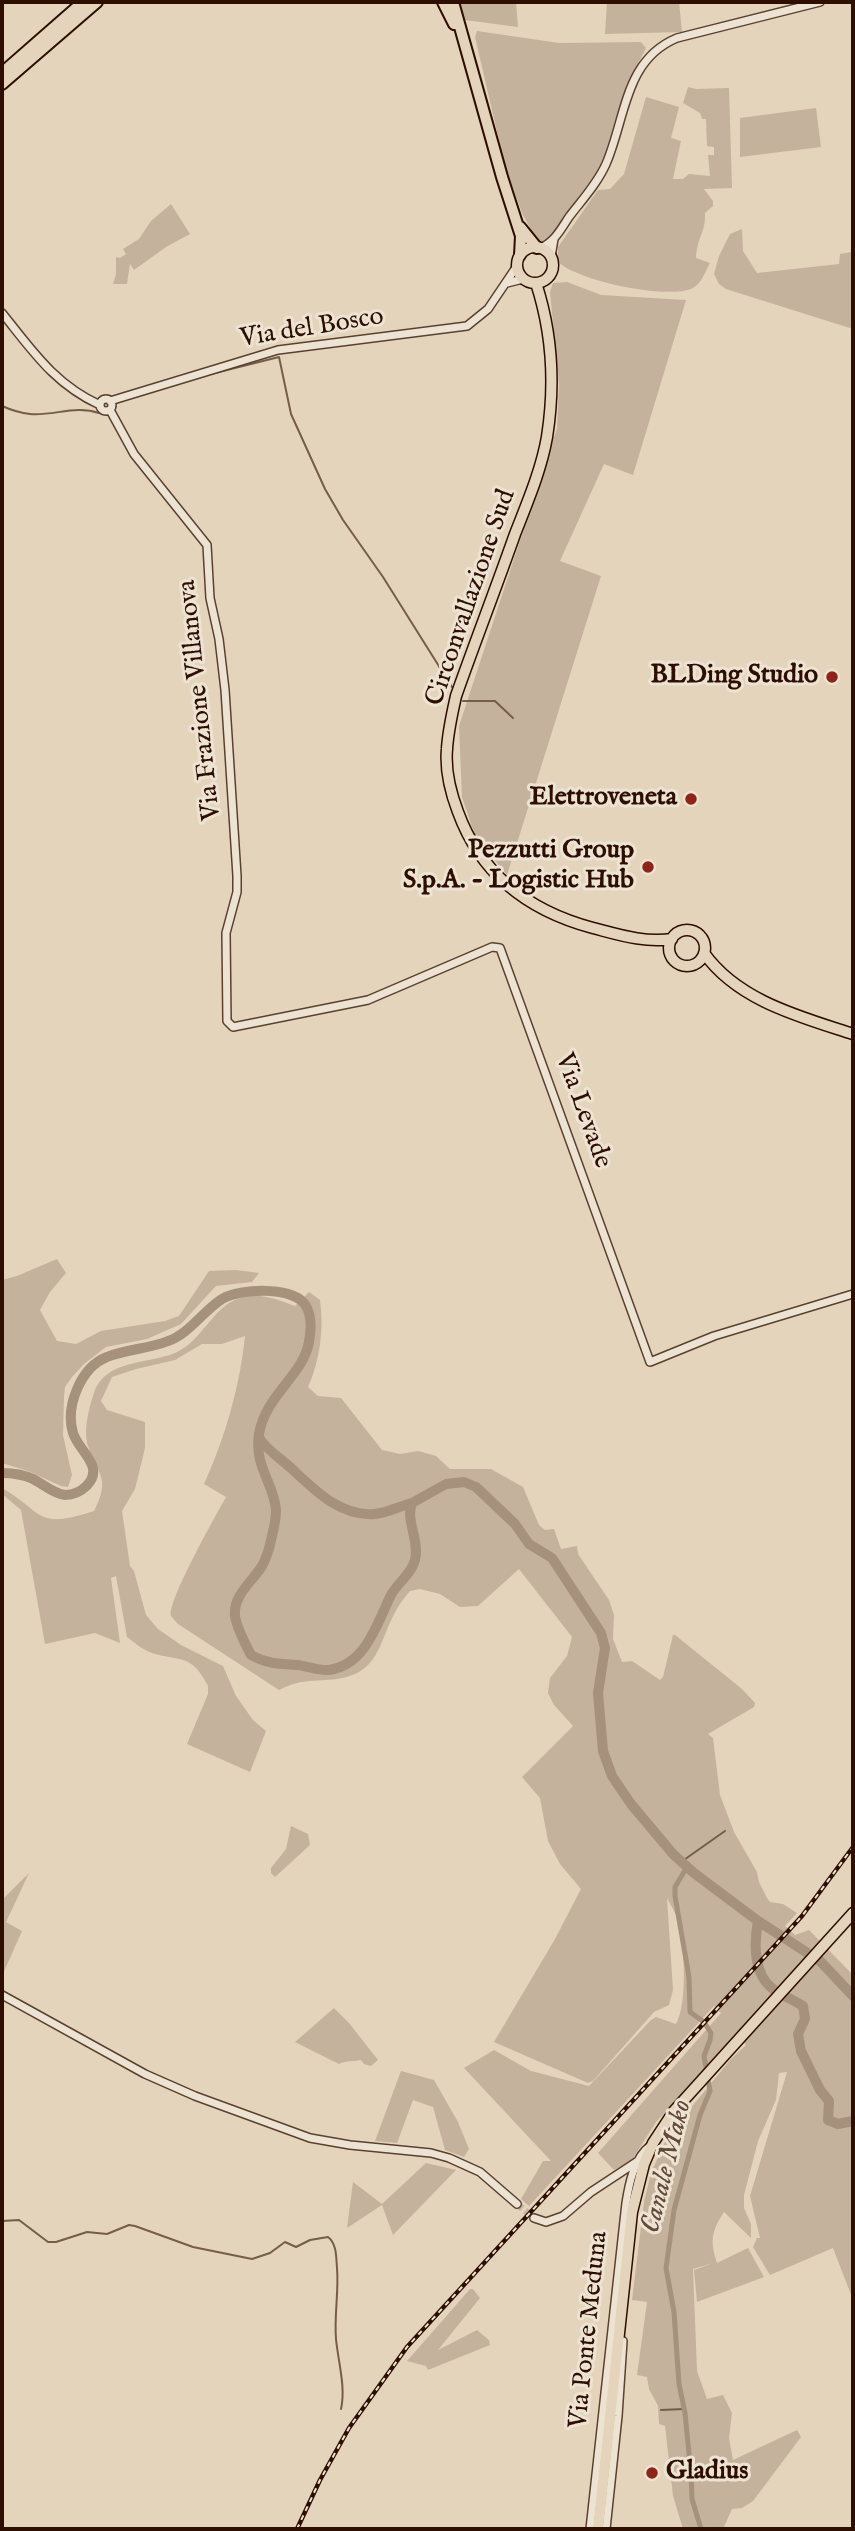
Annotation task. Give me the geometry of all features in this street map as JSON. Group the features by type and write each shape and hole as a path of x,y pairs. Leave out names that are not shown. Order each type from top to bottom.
{"highway":[{"path":"2,84 76,13 83,2"},
{"path":"2,74 76,13 97,2"},
{"path":"445,2 467,48"},
{"path":"453,2 518,225 522,246 519,260"},
{"path":"518,225 539,248"}],"main road":[{"path":"530,248 539,248 551,257 552,271 539,282 523,279 519,260 530,248"},
{"name":"Circonvallazione Sud","path":"539,282 550,359 550,408 546,440 532,491 456,696 446,750 447,772 452,795 468,838 481,858 509,889 556,916 647,942 672,939"},
{"path":"726,976 696,964 682,965 674,960 670,951 672,939 682,931 694,932 703,941 704,953 726,976 760,999 781,1010 853,1034"},
{"path":"647,942 670,951"},
{"path":"696,964 704,953"},
{"name":"Via Ponte Meduna","path":"598,2529 623,2281 637,2187 653,2143 690,2093 853,1913"}],"street":[{"path":"539,248 555,238 599,177 611,149 632,82 639,69 657,49 677,38 820,2"},
{"path":"551,257 555,238"},
{"name":"Via del Bosco","path":"110,401 278,350 467,326 482,315 506,284 519,260"},
{"path":"506,284 523,279"},
{"path":"2,313 54,376 100,405 104,411 110,410 112,405 110,401 103,400 100,405"},
{"name":"Via Frazione Villanova","path":"110,410 134,454 207,545 210,598 219,639 225,690 236,863 237,892 226,933 227,1017"},
{"name":"Via Levade","path":"227,1017 233,1027 368,1000 492,947 500,948 650,1362 714,1336 853,1294"},
{"path":"2,1995 162,2082 310,2138 350,2146 431,2153 449,2158 480,2172 517,2204"},
{"name":"Via Ponte Meduna","path":"590,2529 613,2303 629,2184 638,2161 646,2148 653,2143"},
{"path":"534,2218 542,2221 556,2220 638,2161"},
{"path":"613,2178 624,2179 629,2184"},
{"name":"Via Ponte Meduna","path":"606,2529 618,2416 625,2294 623,2281"}],"shaded area":[{"path":"459,2 516,2 518,27 465,20"},
{"path":"607,2 679,2 682,32 605,34"},
{"path":"477,31 559,43 641,42 646,48 626,87 608,149 594,179 547,241 537,241 522,213 505,166 475,37"},
{"path":"688,87 729,88 732,188 704,189 713,201 713,206 705,213 697,251 696,258 710,263 700,281 691,289 662,292 643,290 602,282 558,262 558,247 598,190 610,189 624,174 646,97 679,107 671,138 681,141 673,179 683,179 689,174 710,176 708,155 714,155 714,147 707,146 706,119 702,119 700,113 683,103"},
{"path":"816,108 821,147 740,157 740,118"},
{"path":"171,204 190,234 134,270 130,264 127,284 113,284 116,257 120,258 126,254 123,249 139,239 151,221"},
{"path":"742,229 743,251 757,273 839,264 840,254 851,252 853,247 853,329 726,289 719,284 714,274 719,256 730,234"},
{"path":"567,282 601,295 686,300 633,475 604,464 560,561 601,576 507,875 475,836 462,797 459,726 557,428 559,384 550,292 553,283"},
{"path":"57,1259 66,1273 50,1292 40,1310 57,1341 76,1344 101,1331 165,1321 179,1316 209,1271 259,1273 252,1282 216,1286 181,1324 147,1339 106,1347 72,1377 65,1387 64,1397 63,1435 72,1475 68,1487 2,1463 2,1280"},
{"path":"309,1292 320,1300 322,1322 318,1355 308,1387 318,1396 341,1398 382,1450 400,1454 418,1451 436,1456 450,1469 491,1469 523,1487 539,1525 545,1530 554,1529 561,1549 577,1546 578,1554 609,1600 614,1615 613,1639 622,1662 632,1661 660,1680 675,1635 742,1689 755,1703 754,1707 708,1734 713,1738 720,1795 734,1832 757,1872 767,1898 770,1902 783,1904 797,1913 785,1926 795,1935 809,1930 853,1975 853,2300 833,2248 770,2275 753,2247 757,2238 760,2238 750,2196 787,2072 779,2073 776,2100 758,2141 744,2195 744,2208 751,2224 751,2238 724,2212 713,2237 717,2263 748,2248 764,2277 697,2302 694,2270 713,2263 693,2269 697,2371 707,2399 723,2395 732,2413 729,2438 733,2460 797,2430 801,2437 753,2501 742,2508 732,2509 723,2529 683,2529 673,2496 665,2426 659,2424 658,2406 649,2389 647,2377 637,2375 647,2302 632,2300 644,2202 651,2173 665,2142 731,2059 746,2045 737,2034 656,2122 632,2160 614,2170 598,2153 721,2013 714,2006 529,2206 521,2199 543,2161 551,2161 464,2068 494,2050 531,2071 589,2086 651,2020 656,2017 676,2024 680,2014 684,1989 682,1946 678,1920 667,1898 673,1990 669,2005 654,2012 593,2081 588,2083 494,2042 555,1939 581,1889 560,1864 548,1841 540,1798 522,1777 573,1726 554,1705 548,1693 550,1678 567,1656 572,1637 519,1569 478,1606 460,1607 440,1594 420,1589 410,1591 391,1620 377,1653 362,1670 351,1676 302,1682 279,1690 178,1624 171,1616 176,1594 226,1497 204,1484 230,1412 245,1336 222,1344 202,1344 175,1360 112,1377 101,1401 107,1410 145,1422 145,1448 135,1489 122,1511 130,1566 134,1571 146,1615 158,1629 181,1645 223,1666 236,1696 253,1720 266,1731 250,1772 187,1744 208,1694 208,1686 190,1663 149,1652 127,1637 116,1576 111,1578 120,1643 95,1633 45,1644 21,1510 2,1494 2,1488 50,1519 94,1511 102,1484 88,1446 86,1426 92,1399 100,1382 118,1368 166,1356 186,1347 221,1309 237,1299 259,1296 295,1306"},
{"path":"291,1826 308,1834 310,1845 275,1877 271,1868 286,1849"},
{"path":"29,1873 6,1922 22,1931 2,1976 2,1900"},
{"path":"334,2008 378,2060 371,2066 361,2060 339,2064 295,2042"},
{"path":"401,2071 434,2080 458,2122 469,2149 464,2157 445,2150 433,2107 413,2100 397,2143 375,2141"},
{"path":"426,2163 456,2170 393,2235 382,2205 347,2228 353,2182 382,2204"},
{"path":"470,2289 480,2298 438,2350 477,2330 489,2340 490,2345 428,2370 426,2366 407,2361"}],"waterway":[{"path":"207,375 279,357 291,414 325,489 452,687"},
{"path":"2,406 30,414 73,410 99,413"},
{"path":"463,701 495,701 513,718"},
{"path":"2,1473 29,1477 65,1495 82,1490 90,1482 93,1471 73,1433 71,1411 83,1378 98,1362 114,1354 176,1338 215,1304 230,1295 267,1291 291,1295 300,1300 308,1310 310,1338 300,1365 276,1396 259,1434 259,1456 272,1491 276,1513 262,1566 240,1595 235,1608 237,1626 251,1655 273,1663 325,1670 342,1666 352,1660 369,1641 391,1595 415,1560 416,1545 410,1517 412,1503 446,1484 464,1482 476,1487 515,1524 529,1544 552,1558 601,1633 605,1648 598,1693 603,1751 612,1776 631,1804 673,1854 694,1873 758,1921 820,1961 853,1996"},
{"path":"259,1438 309,1485 339,1507 362,1514 375,1514 412,1503"},
{"path":"681,1862 725,1831"},
{"name":"Canale Mako","path":"687,1867 675,1887 675,1896 689,1977 690,2012 704,2022 711,2033 704,2056 710,2091 700,2115 674,2210 666,2268 674,2312 692,2499 701,2529"},
{"path":"758,1921 758,1967 766,1983 803,2006 805,2019 798,2034 801,2051 820,2090 829,2101 828,2120 838,2124 853,2121"},
{"path":"848,1991 853,1986"},
{"path":"2,2221 19,2220 48,2242 87,2232 107,2234 129,2225 193,2247 252,2259 270,2253 285,2242 296,2247 310,2240 328,2237 335,2247 336,2260 336,2330 342,2383 341,2409"},
{"path":"661,2410 684,2409"}],"tunnel":[{"path":"517,2204 534,2218"}],"railway":[{"path":"297,2529 349,2428 407,2347 802,1916 853,1847"}],"place":[{"name":"BLDing Studio","path":"832,677"},
{"name":"Elettroveneta","path":"691,799"},
{"name":"Pezzutti Group S.p.A. - Logistic Hub","path":"648,867"},
{"name":"Gladius","path":"652,2473"}]}
